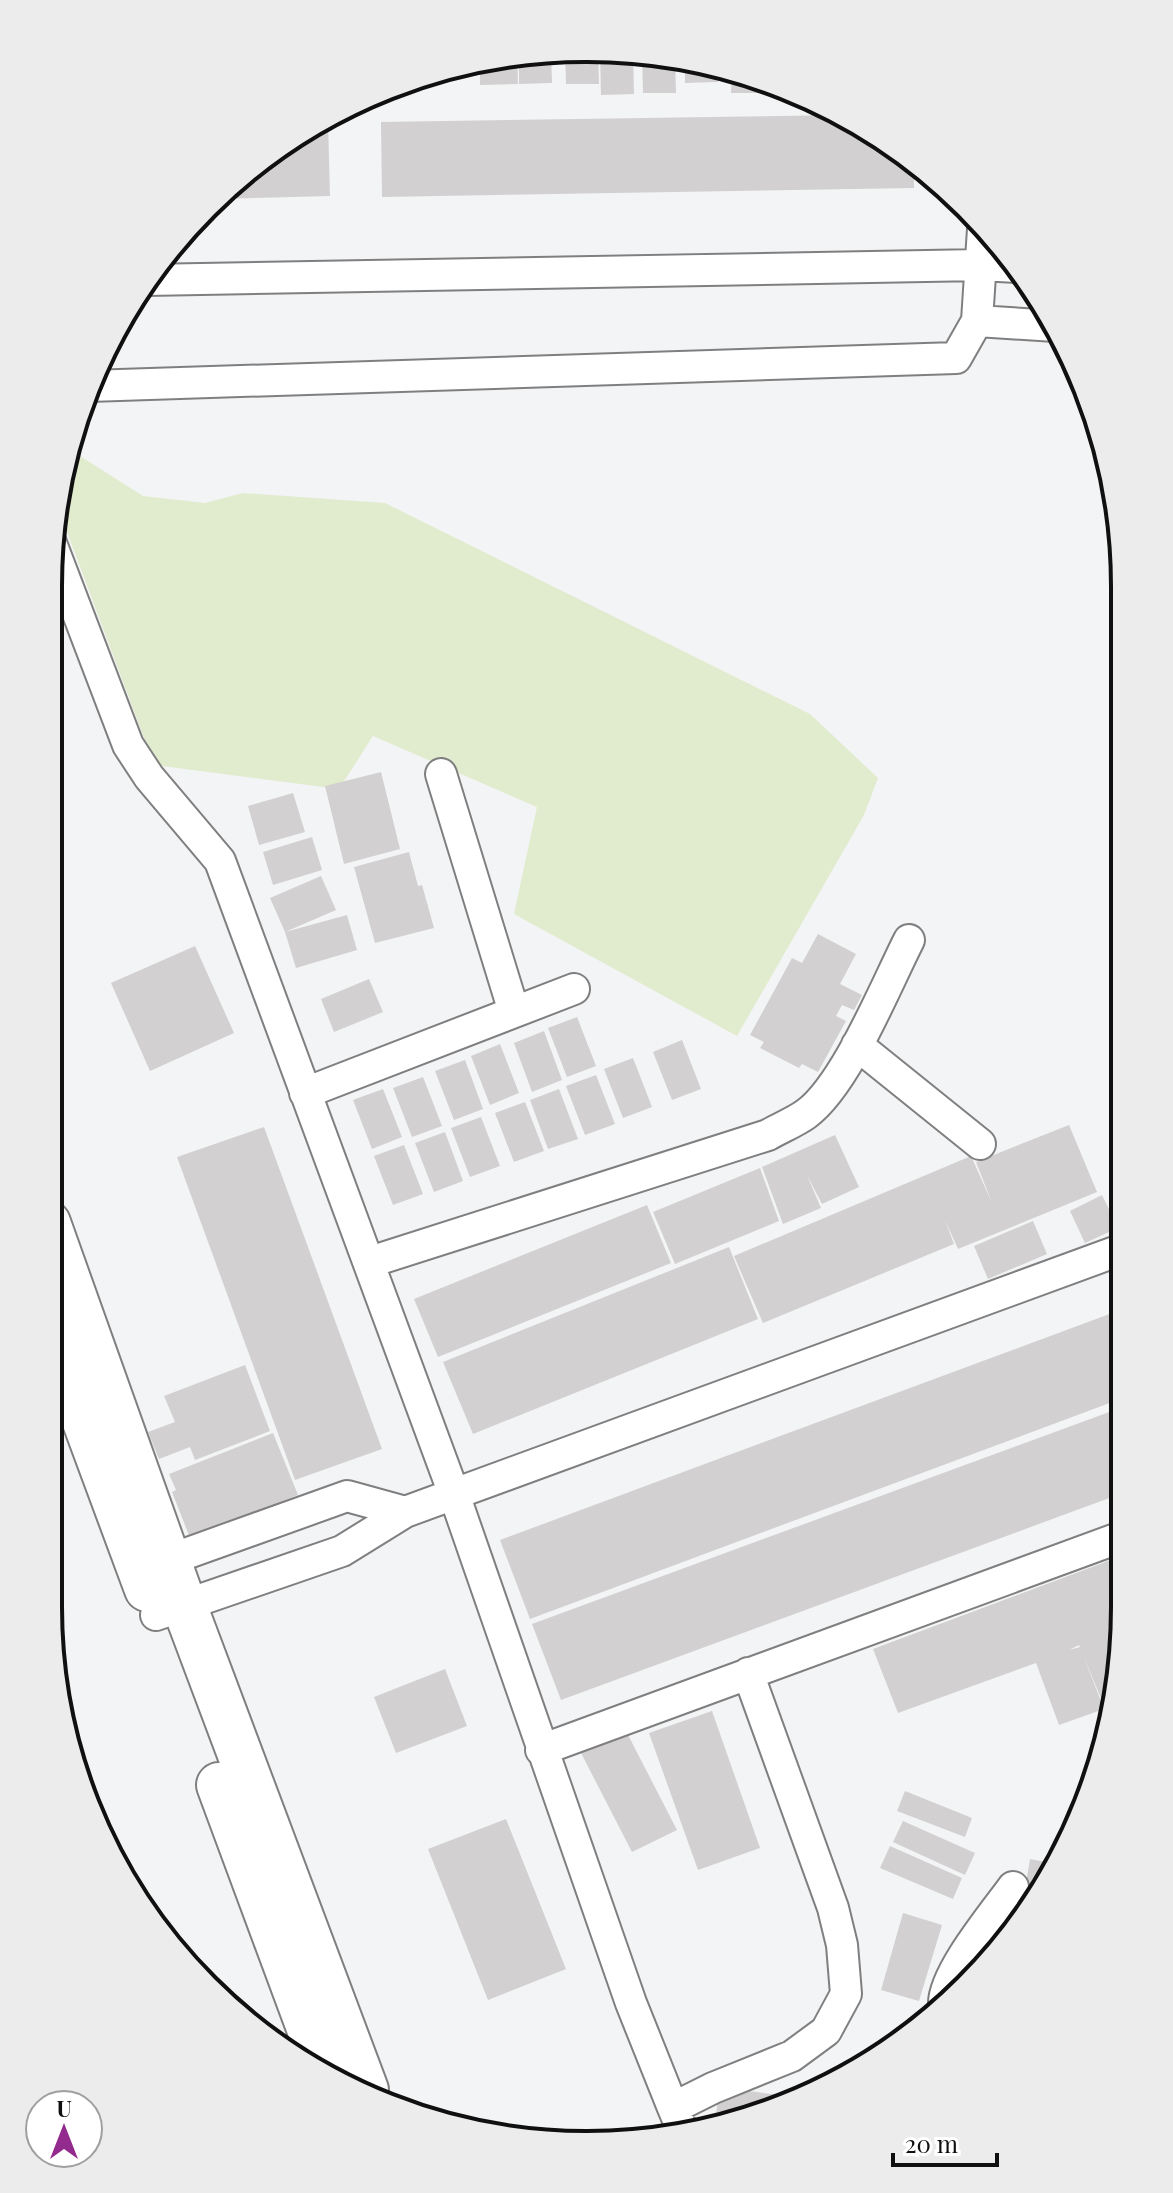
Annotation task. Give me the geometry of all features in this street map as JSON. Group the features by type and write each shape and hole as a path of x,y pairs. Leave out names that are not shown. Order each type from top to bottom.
{"street":[{"path":"102,386 956,358 977,321 982,242"},
{"path":"161,280 1002,266"},
{"path":"977,321 1042,325"},
{"path":"62,573 128,745 149,777 220,861 370,1262 631,2003 678,2121 792,2056 826,2031 846,1994 842,1945 833,1908 748,1673"},
{"path":"441,774 514,1012"},
{"path":"370,1262 768,1135 807,1113 833,1084 857,1045 909,940"},
{"path":"305,1093 574,989"},
{"path":"857,1045 980,1144"},
{"path":"170,1610 342,1551 405,1512 1111,1253"},
{"path":"62,1268 155,1565 321,2059"},
{"path":"62,1354 155,1565"},
{"path":"155,1565 347,1496 405,1512"},
{"path":"541,1750 1111,1541"},
{"path":"170,1610 362,2080"},
{"path":"950,1984 956,1968 1013,1887"}],"green space":[{"path":"80,456 143,496 205,503 243,493 385,503 810,714 878,778 864,815 737,1036 514,914 537,807 373,736 339,789 154,765 65,527"}],"building":[{"path":"598,62 599,84 566,84 565,63"},
{"path":"600,62 633,64 634,94 601,95"},
{"path":"551,63 552,83 519,84 519,66"},
{"path":"642,65 675,70 676,93 643,93"},
{"path":"517,66 518,84 480,85 480,73"},
{"path":"685,71 718,79 718,82 685,83"},
{"path":"731,83 761,92 761,93 731,93"},
{"path":"817,115 849,132 906,170 914,177 914,188 382,197 381,122"},
{"path":"328,130 330,196 234,199 267,170"},
{"path":"381,772 400,849 344,864 325,786"},
{"path":"293,793 305,832 259,845 248,806"},
{"path":"312,837 322,870 273,885 263,852"},
{"path":"409,852 434,928 375,943 354,867"},
{"path":"321,876 336,910 285,932 270,898"},
{"path":"347,915 357,950 296,968 285,932"},
{"path":"818,934 856,954 840,984 862,995 854,1010 842,1005 836,1016 846,1021 818,1072 802,1064 799,1068 760,1048 764,1042 750,1035 792,958 802,963"},
{"path":"195,946 234,1033 150,1071 111,983"},
{"path":"369,979 383,1012 334,1032 321,999"},
{"path":"577,1017 596,1066 567,1077 548,1028"},
{"path":"544,1031 562,1080 532,1092 514,1043"},
{"path":"682,1040 701,1089 672,1100 653,1052"},
{"path":"500,1044 519,1093 490,1105 471,1056"},
{"path":"633,1058 652,1107 623,1118 604,1069"},
{"path":"465,1060 483,1109 454,1120 435,1071"},
{"path":"596,1075 615,1124 585,1135 566,1086"},
{"path":"423,1077 442,1126 412,1137 393,1088"},
{"path":"383,1089 402,1137 372,1149 353,1100"},
{"path":"559,1089 578,1139 548,1149 530,1100"},
{"path":"525,1102 544,1151 514,1162 495,1113"},
{"path":"481,1117 500,1166 470,1177 451,1128"},
{"path":"1069,1125 1097,1192 958,1249 945,1220 954,1244 763,1323 734,1256 971,1156 992,1203 976,1162"},
{"path":"264,1127 382,1449 295,1480 177,1157"},
{"path":"445,1132 463,1181 434,1192 415,1143"},
{"path":"835,1135 859,1187 822,1204 807,1175 821,1208 783,1224 762,1167"},
{"path":"404,1145 423,1194 393,1205 374,1156"},
{"path":"760,1168 779,1221 675,1264 653,1212"},
{"path":"1102,1195 1111,1214 1111,1231 1085,1243 1070,1211"},
{"path":"647,1205 671,1263 438,1357 414,1299"},
{"path":"1033,1221 1047,1254 988,1279 974,1246"},
{"path":"729,1247 758,1319 473,1434 443,1362"},
{"path":"1111,1313 1111,1402 530,1619 500,1540"},
{"path":"245,1365 270,1431 195,1460 190,1447 159,1459 148,1432 175,1422 164,1396"},
{"path":"1111,1411 1111,1497 561,1700 532,1624"},
{"path":"273,1433 298,1495 190,1538 172,1492 176,1490 169,1474"},
{"path":"1111,1560 1110,1641 1102,1701 1083,1654 1102,1704 1101,1710 1059,1725 1036,1663 898,1713 873,1649"},
{"path":"445,1669 467,1726 396,1753 374,1697"},
{"path":"712,1711 760,1848 698,1870 649,1733"},
{"path":"626,1731 677,1830 632,1852 581,1753"},
{"path":"905,1791 972,1818 965,1837 897,1811"},
{"path":"506,1819 566,1969 488,2000 428,1849"},
{"path":"903,1821 975,1853 965,1875 893,1842"},
{"path":"890,1846 962,1878 953,1899 880,1868"},
{"path":"1030,1859 1045,1862 1041,1869 1024,1897"},
{"path":"903,1913 942,1925 919,2001 881,1990"},
{"path":"720,2087 777,2095 755,2103 716,2114"}]}
